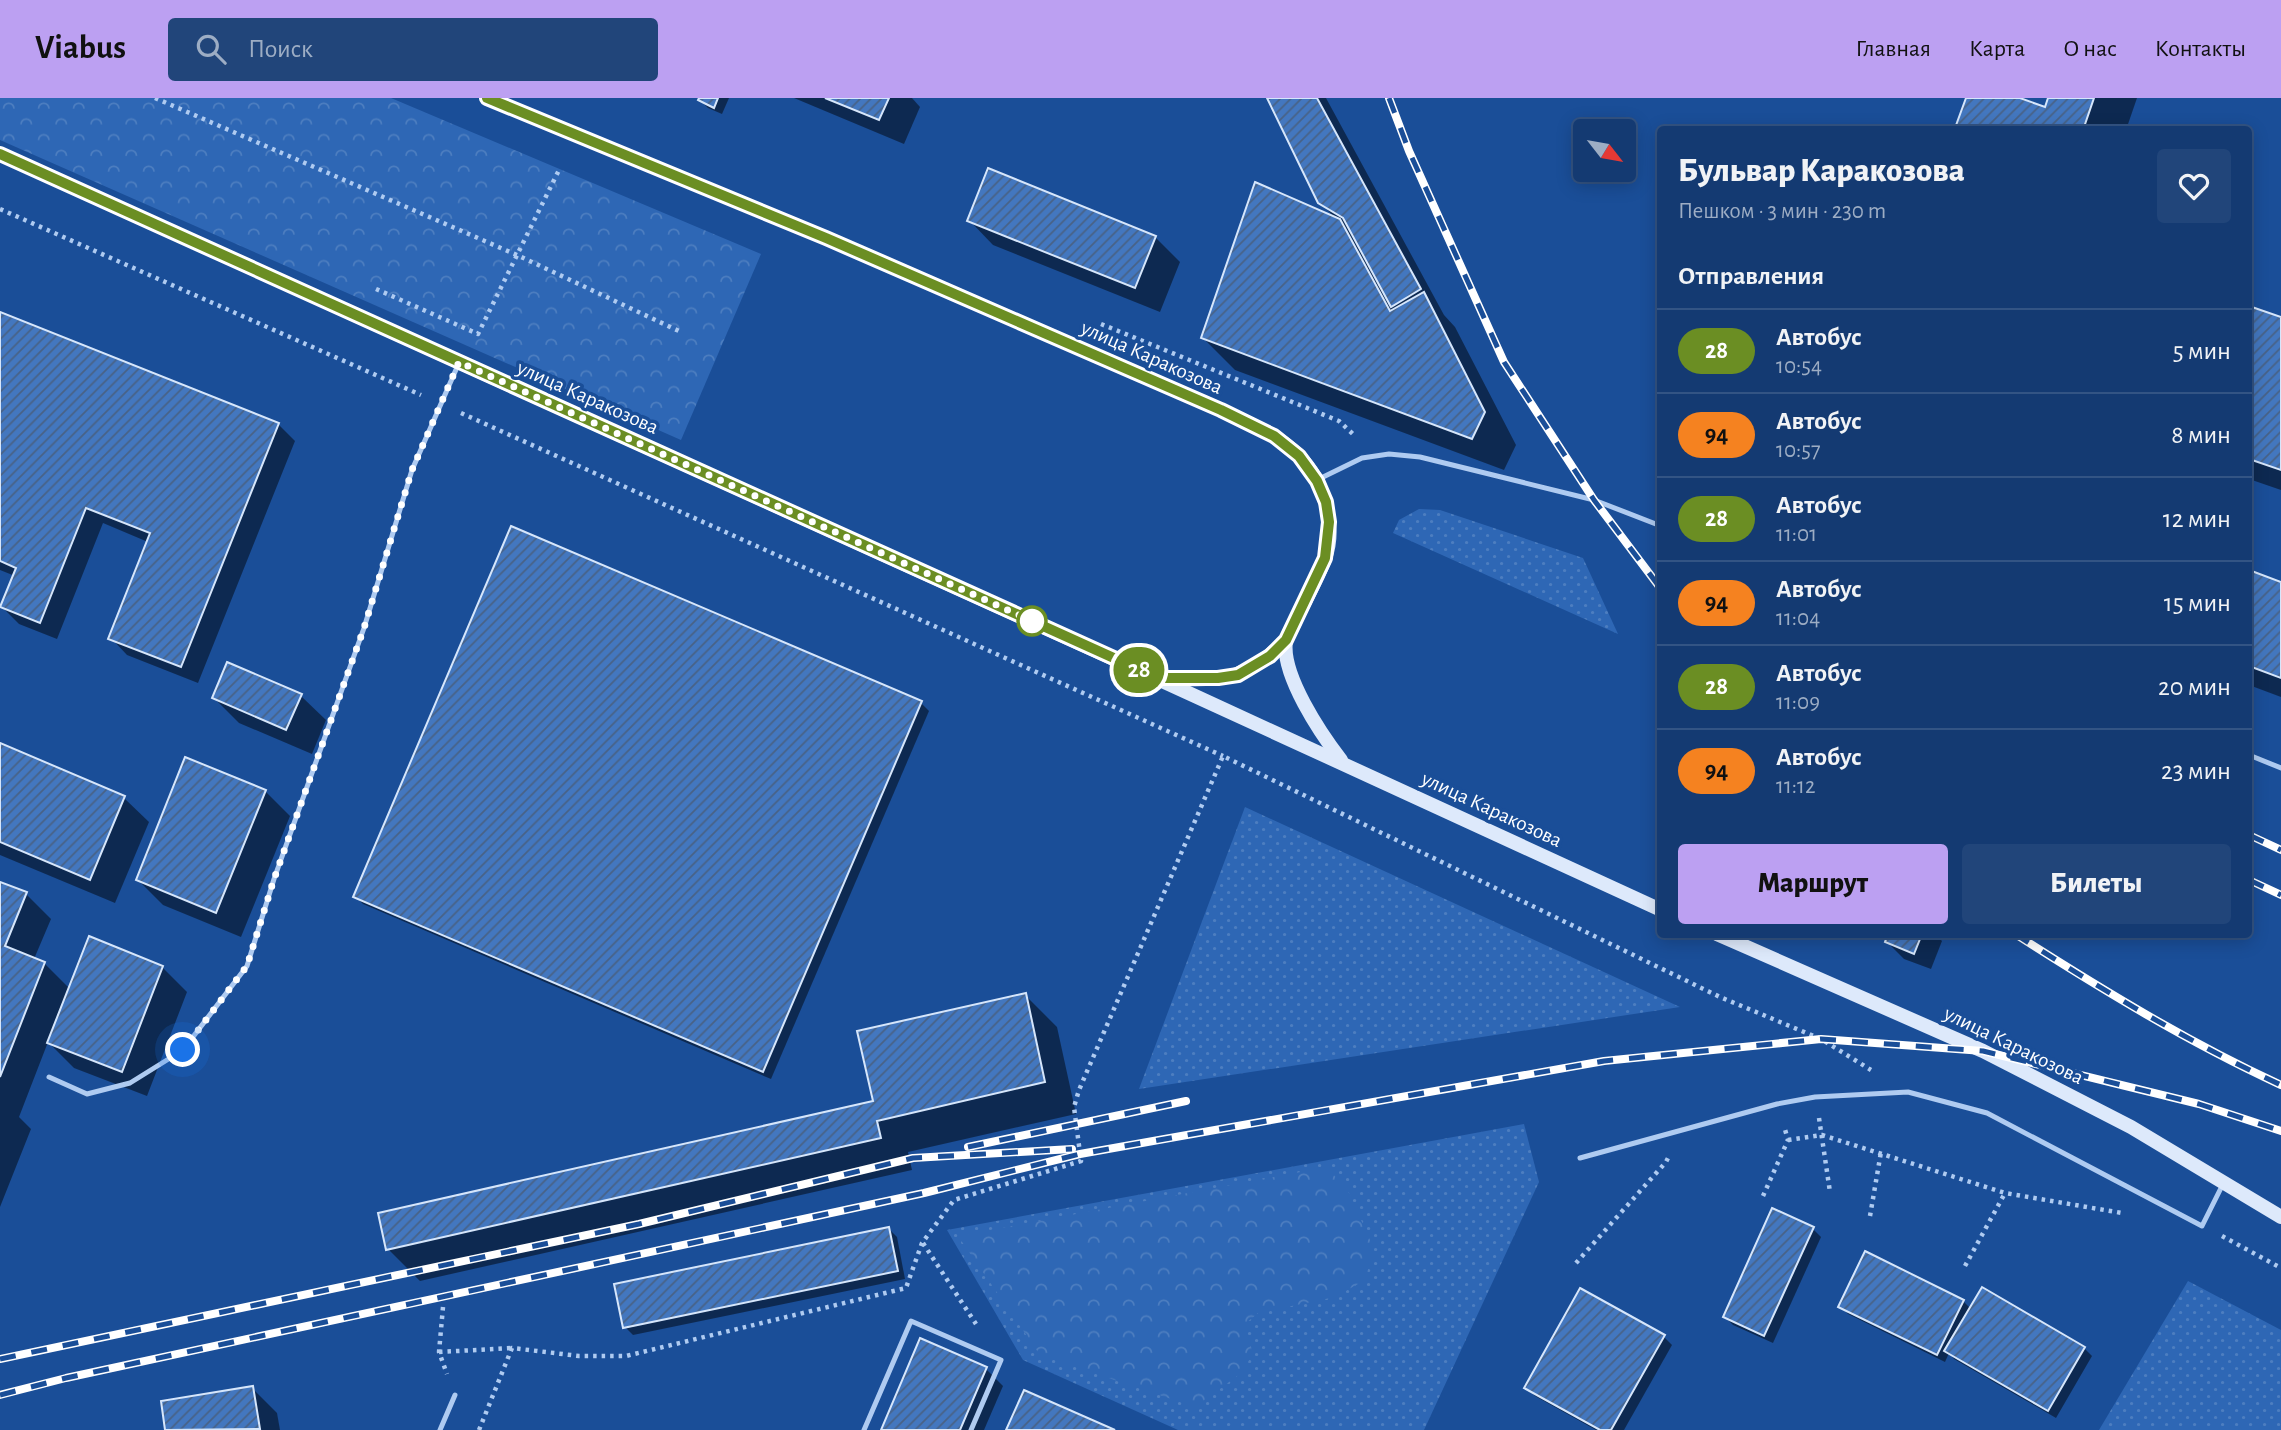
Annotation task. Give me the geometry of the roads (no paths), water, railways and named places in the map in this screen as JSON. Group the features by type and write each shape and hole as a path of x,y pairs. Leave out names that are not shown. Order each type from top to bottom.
{"main road":[{"name":"улица Каракозова","path":"487,98 826,238 1221,410 1274,436 1299,456 1317,481 1326,502 1329,522 1325,558 1286,640 1270,656 1238,675 1218,678 1158,678"},
{"name":"улица Каракозова","path":"0,154 1158,678 1657,908"},
{"name":"улица Каракозова","path":"1286,640 1287,662 1295,682 1320,734 1345,764"},
{"name":"улица Каракозова","path":"1726,938 1983,1051 2131,1127 2281,1217"}],"lane":[{"path":"49,1077 87,1094 130,1083 183,1050 247,966 274,879 364,628 412,470 459,362"},
{"path":"1317,481 1362,458 1389,454 1420,457 1594,500 1657,524"},
{"path":"2252,756 2281,768"},
{"path":"1580,1158 1777,1104 1815,1097 1908,1092 1987,1113 2202,1226 2224,1183"},
{"path":"864,1430 911,1321 1001,1360 971,1430"},
{"path":"440,1430 455,1395"}],"railway":[{"path":"1389,98 1409,151 1504,362 1594,500 1657,584"},
{"path":"2252,836 2281,850"},
{"path":"2252,881 2281,895"},
{"path":"2021,938 2145,1014 2281,1085"},
{"path":"0,1395 66,1378 924,1193 1080,1154 1604,1061 1821,1039 1983,1051 2199,1104 2281,1131"},
{"path":"968,1147 1186,1101"},
{"path":"0,1359 639,1224 913,1158 1072,1149"}]}
